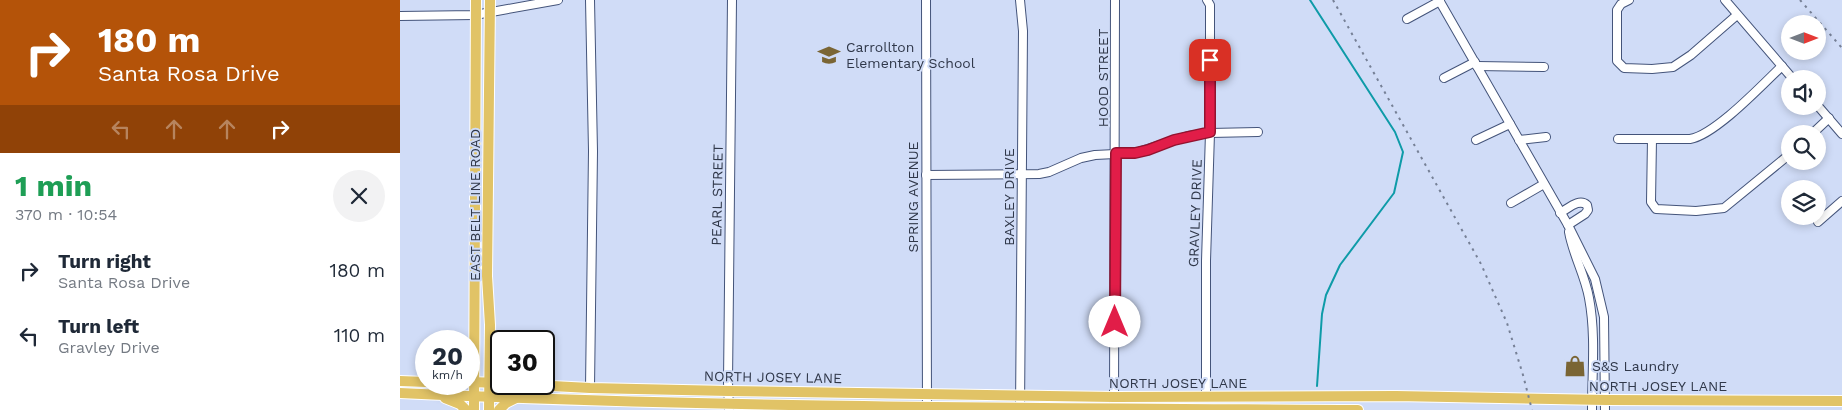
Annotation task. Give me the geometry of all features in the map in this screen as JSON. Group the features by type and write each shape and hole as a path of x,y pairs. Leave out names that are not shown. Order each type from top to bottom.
{"main road":[{"name":"EAST BELT LINE ROAD","path":"473,330 476,0"},
{"name":"EAST BELT LINE ROAD","path":"489,410 490,347 487,276 490,0"},
{"path":"400,381 415,382"},
{"path":"480,382 489,383"},
{"name":"NORTH JOSEY LANE","path":"555,386 728,391 1114,397 1396,396 1592,405 1842,401"},
{"path":"400,393 415,394"},
{"name":"NORTH JOSEY LANE","path":"435,395 729,407 1358,410"},
{"path":"435,395 452,400 466,410"},
{"name":"EAST BELT LINE ROAD","path":"474,396 474,410"},
{"path":"499,410 506,403 518,398"}],"street":[{"path":"400,16 490,14 558,0"},
{"path":"590,0 593,151 590,388"},
{"name":"PEARL STREET","path":"729,407 732,0"},
{"name":"SPRING AVENUE","path":"926,0 927,408"},
{"name":"BAXLEY DRIVE","path":"1020,0 1023,31 1020,409"},
{"name":"HOOD STREET","path":"1114,409 1115,0"},
{"name":"GRAVLEY DRIVE","path":"1206,397 1206,260 1210,132 1210,5 1207,0"},
{"path":"1407,19 1440,0 1568,225 1595,279 1600,297 1604,317 1606,405"},
{"path":"1629,0 1621,4 1616,10 1617,61 1624,68 1652,69 1674,67 1692,55 1737,15"},
{"path":"1725,0 1785,70"},
{"path":"1444,78 1476,64 1544,67"},
{"path":"1618,139 1699,138 1749,98 1782,66"},
{"path":"1826,115 1842,134"},
{"path":"1822,125 1829,118"},
{"path":"1476,140 1510,124"},
{"path":"926,175 1048,172 1081,158 1116,153 1135,153 1174,140 1210,132 1258,132"},
{"path":"1519,140 1546,137"},
{"path":"1652,139 1651,202 1656,209 1696,211 1724,208 1781,161"},
{"path":"1511,203 1544,184"},
{"path":"1826,215 1842,201"},
{"path":"1560,213 1579,202 1584,202 1588,205 1588,210 1585,214 1568,225"},
{"path":"1568,225 1571,245 1588,296 1591,315 1593,334 1592,405"},
{"path":"1228,397 1229,410"}],"waterway":[{"path":"1310,0 1395,132 1403,152 1394,193 1340,265 1326,295 1322,314 1317,386"}],"railway":[{"path":"1333,0 1481,264 1507,323 1532,410"},
{"path":"1800,0 1842,48"}],"place":[{"name":"Carrollton Elementary School","path":"829,55"},
{"name":"S&S Laundry","path":"1575,366"}],"route":[{"path":"1115,322 1116,153 1135,153 1188,136 1210,132 1210,60"}]}
